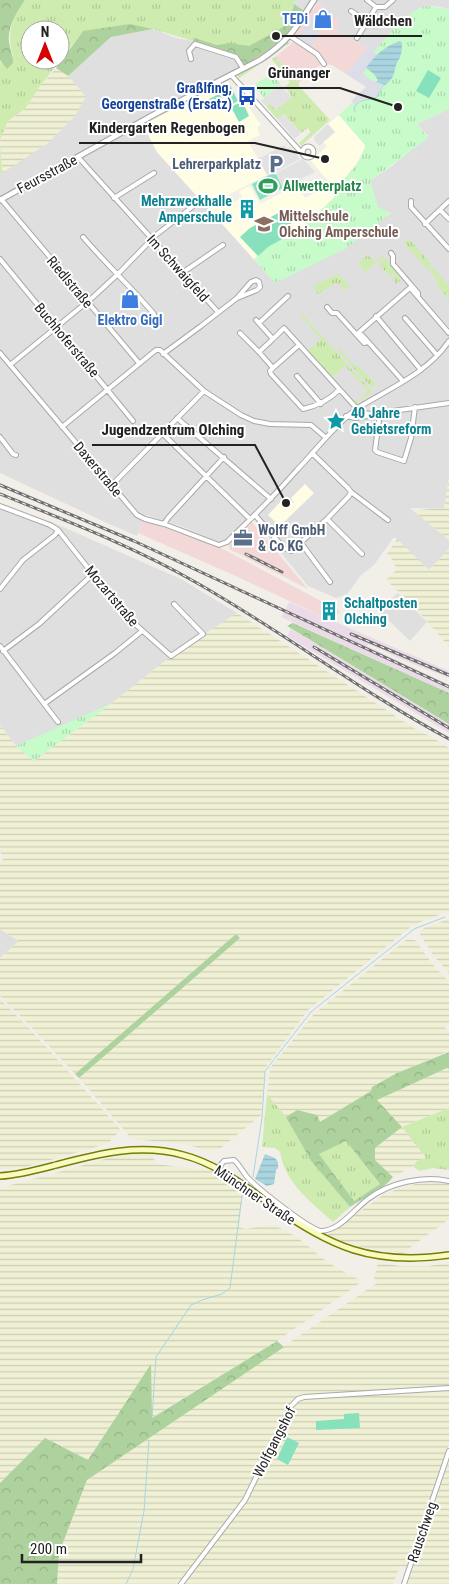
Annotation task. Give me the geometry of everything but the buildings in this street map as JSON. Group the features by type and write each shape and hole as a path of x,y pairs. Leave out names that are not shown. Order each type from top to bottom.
{"main road":[{"name":"Münchner Straße","path":"0,1176 26,1173 105,1152 154,1149 182,1154 218,1169 308,1230 344,1247 377,1256 396,1258 412,1259 449,1256"}],"street":[{"name":"Feursstraße","path":"0,200 276,49 290,36 314,0"},
{"path":"368,0 376,7 385,7 393,0"},
{"path":"357,38 376,7"},
{"path":"350,11 367,22"},
{"path":"290,36 317,54 324,64"},
{"path":"192,59 189,51 195,44 236,57 243,68"},
{"path":"230,75 300,151 303,151"},
{"name":"Im Schwaigfeld","path":"78,158 218,312"},
{"path":"114,198 154,173"},
{"name":"Riedlstraße","path":"0,200 139,364"},
{"path":"425,224 449,200"},
{"path":"411,201 411,207 449,249"},
{"path":"10,365 87,302 152,239 192,207"},
{"path":"440,210 449,219"},
{"path":"83,238 154,314"},
{"path":"182,272 223,245"},
{"path":"391,253 393,264 412,286 412,290 449,333"},
{"name":"Buchhoferstraße","path":"0,259 133,421"},
{"path":"161,352 237,298 251,282 256,280 260,282 260,287 257,290 237,298"},
{"path":"357,334 412,286"},
{"path":"272,339 257,322 288,296"},
{"path":"327,307 332,312 337,313 364,343 368,342 402,381"},
{"path":"376,316 421,370"},
{"path":"405,318 437,356"},
{"path":"258,352 284,328 356,409 365,415 449,403"},
{"path":"240,333 273,368"},
{"path":"163,434 250,520 346,416 421,370 447,348 449,340"},
{"path":"299,345 270,371 302,409 321,404 330,399 339,390"},
{"path":"62,427 156,350 161,352 204,391 225,406 254,420 280,426 311,425 325,437"},
{"name":"Daxerstraße","path":"0,354 2,359 10,365 137,515 215,545 223,545 250,520"},
{"path":"297,376 321,404"},
{"path":"112,485 204,391"},
{"path":"380,413 375,450 386,456 404,461 411,438 414,407"},
{"path":"346,416 363,417 372,414"},
{"path":"177,418 271,499"},
{"path":"0,437 13,454 16,455"},
{"path":"312,453 351,492 388,520"},
{"path":"164,524 224,457"},
{"path":"255,514 287,550 291,551 327,519 351,492"},
{"path":"0,506 50,525 58,530 55,535 23,560 0,589"},
{"path":"327,519 362,554"},
{"name":"Mozartstraße","path":"58,530 126,616 170,656 203,634 174,604"},
{"path":"301,544 330,582"},
{"path":"3,651 39,624 93,574"},
{"path":"44,704 115,653 142,631"},
{"path":"0,646 58,722"},
{"path":"218,1169 224,1161 234,1160 255,1184 295,1215 320,1231 339,1225 366,1200 383,1190 418,1180 440,1179 449,1181"},
{"name":"Wolfgangshof","path":"180,1584 246,1500 291,1406 298,1399 304,1396 449,1388"},
{"name":"Rauschweg","path":"404,1584 449,1451"}],"shaded area":[{"path":"295,0 449,0 449,9 435,6 420,8 395,29 374,52 336,31 339,23 318,2 307,14 294,4"},
{"path":"318,2 339,23 336,31 368,49 346,74 332,65 324,64 317,67 299,83 275,57 294,40 293,35 310,10 314,9"},
{"path":"315,12 325,23 320,26 322,28 310,48 296,39"},
{"path":"153,29 176,38 193,41 232,53 237,56 246,70 143,125 157,152 275,283 345,248 391,213 378,208 370,181 392,166 428,136 417,124 449,109 449,478 444,509 410,508 449,540 449,549 429,570 394,537 374,565 361,575 347,594 336,598 308,586 251,516 221,542 146,515 137,536 0,473 0,173 86,97 68,76 111,37"},
{"path":"368,48 377,54 363,74 371,80 382,84 377,96 360,100 355,105 351,101 366,87 346,74"},
{"path":"54,70 59,70 68,76 86,97 74,117 47,144 2,173 1,137 8,121 25,109 40,86"},
{"path":"227,81 238,101 243,99 261,125 257,127 260,135 248,141 267,175 222,198 226,206 242,198 239,191 250,186 260,204 297,185 305,198 328,186 336,195 299,230 268,247 254,259 157,152 143,125"},
{"path":"280,85 292,97 276,111 269,103 266,106 261,101"},
{"path":"283,114 301,133 295,139 277,119"},
{"path":"339,115 365,145 355,166 335,189 311,161 327,146 323,142 335,132 328,124"},
{"path":"328,124 335,132 319,146 314,137"},
{"name":"Lehrerparkplatz","path":"284,145 287,149 290,147 300,159 268,176 258,159"},
{"path":"302,158 315,172 283,188 276,173"},
{"path":"449,478 449,540 415,512 444,508"},
{"path":"305,484 314,493 280,526 268,515 286,496 293,502 292,504 294,502 291,498"},
{"path":"0,505 54,523 181,579 237,613 171,656 34,761 16,746 0,725"},
{"path":"144,520 223,549 340,611 332,621 138,533"},
{"path":"252,522 308,589 229,549 229,544"},
{"path":"397,539 429,570 449,549 449,647 414,606 386,580 397,569 387,554"},
{"path":"398,593 427,622 410,641 378,610"},
{"path":"289,602 449,671 449,678 369,644 367,646 449,685 449,693 281,617"},
{"path":"237,613 420,732 449,748 449,911 413,925 308,1010 265,1068 261,1115 220,1149 208,1151 186,1144 132,1139 79,1078 240,938 236,934 75,1074 0,996 0,958 19,941 0,929 0,862 4,858 0,852 0,725 16,746 34,761 171,656"},
{"path":"291,629 449,724 449,733 287,636"},
{"path":"449,920 449,973 433,955 420,934 424,928"},
{"path":"0,929 19,941 0,958"},
{"path":"406,940 415,940 433,965 449,982 449,1023 444,1026 449,1033 449,1051 397,1073 372,1087 371,1091 320,1122 297,1110 286,1117 267,1094 270,1068 314,1014"},
{"path":"0,999 29,1028 121,1130 107,1144 25,1167 0,1169"},
{"path":"447,1068 449,1069 449,1108 402,1127 376,1100"},
{"path":"402,1127 426,1158 417,1161 413,1166 393,1177 375,1160 375,1148"},
{"path":"153,1154 155,1164 210,1170 243,1191 239,1227 246,1229 269,1225 278,1227 298,1238 327,1262 363,1281 277,1341 151,1418 151,1365 88,1460 45,1438 0,1483 0,1188 120,1155"},
{"path":"416,1184 449,1184 449,1219 403,1253 361,1247 326,1236 383,1195"},
{"path":"378,1263 400,1266 428,1266 449,1263 449,1444 407,1567 400,1566 393,1584 57,1584 59,1553 87,1480 377,1283 374,1278"},
{"path":"449,1461 449,1584 407,1584"}],"green space":[{"path":"0,0 25,0 11,25 9,42 13,63 7,69 0,60"},
{"path":"25,0 295,0 291,17 283,27 248,47 239,44 217,45 194,39 193,41 153,29 83,31 70,48 70,20 20,20 20,70 53,70 25,109 8,121 0,143 0,60 1,63 13,56 10,33 14,20"},
{"path":"294,4 304,11 291,29 271,48 244,65 232,53 193,41 194,38 217,45 231,43 249,46 283,27 291,17"},
{"path":"427,6 449,9 449,109 417,124 428,138 370,181 378,207 391,213 345,249 275,283 254,259 268,247 299,230 339,193 335,189 358,163 365,145 339,115 352,103 355,104 377,94 382,84 371,80 363,74 377,54 374,52 404,19 411,13"},
{"path":"130,24 153,29 111,37 68,76 59,70 70,70 70,49 83,31"},
{"path":"291,42 238,79 238,74 286,43"},
{"path":"275,57 330,120 301,146 299,143 311,132 308,128 301,133 284,114 277,119 266,106 269,103 292,97 285,87 290,82 273,61 272,59"},
{"path":"428,70 441,78 429,98 416,91"},
{"path":"273,73 279,79 280,84 264,99 255,84"},
{"path":"230,85 238,101 231,105 225,96 210,104 207,100 223,92 222,89"},
{"path":"242,101 249,116 239,122 231,107"},
{"path":"0,143 2,173 0,173"},
{"name":"Allwetterplatz","path":"275,172 283,188 260,200 252,184"},
{"path":"284,210 295,232 268,247 258,256 240,237 250,228"},
{"path":"409,239 432,265 428,270 404,243"},
{"path":"368,255 375,262 383,255 385,256 365,272 358,263"},
{"path":"386,258 403,278 396,284 392,278 396,275 394,273 389,276 379,264"},
{"path":"434,268 449,286 449,300 436,284 439,282 429,271"},
{"path":"338,274 350,286 344,291 340,284 334,283 331,287 317,294 313,286"},
{"path":"301,313 372,393 355,404 352,401 359,400 368,391 345,366 331,378 307,352 321,339 300,315"},
{"path":"340,349 356,367 358,366 376,384 372,388 338,351"},
{"path":"293,623 449,693 449,724 287,626"},
{"path":"112,703 34,761 16,746"},
{"path":"236,934 240,938 79,1078 75,1074"},
{"path":"449,1052 449,1069 447,1068 377,1100 402,1127 375,1148 375,1160 393,1177 378,1190 350,1207 311,1161 286,1117 297,1110 317,1115 320,1122 371,1091 372,1087 397,1073","holes":["346,1141 380,1184 354,1201 319,1154"]},
{"path":"267,1094 286,1117 311,1161 350,1207 333,1222 293,1182 287,1173 280,1152 275,1148 262,1147"},
{"path":"449,1108 449,1170 433,1168 419,1171 413,1166 417,1161 426,1158 402,1127"},
{"path":"345,1140 380,1184 354,1201 319,1154"},
{"path":"277,1341 284,1347 87,1480 59,1553 57,1584 0,1584 0,1483 45,1438 88,1460 151,1364 152,1418"},
{"path":"359,1413 360,1428 316,1430 316,1421 344,1419 344,1414"},
{"path":"287,1437 299,1443 288,1465 277,1459"}],"water":[{"path":"400,41 402,43 401,52 393,77 385,85 376,82 378,80 374,74 366,68 381,52"},
{"path":"265,1154 275,1158 278,1162 274,1184 267,1186 255,1179"}],"waterway":[{"path":"355,112 354,108 358,103 377,97 383,85"},
{"path":"253,1177 262,1118 265,1071 311,1012 414,929 445,917"},
{"path":"152,1418 156,1357 191,1305 222,1294 230,1288 242,1196 244,1193"},
{"path":"126,1584 133,1569 144,1511 149,1440"}],"railway":[{"path":"0,485 134,541 449,687"},
{"path":"0,494 100,535 197,583 260,621 385,702 449,739"},
{"path":"246,554 282,572"},
{"path":"351,634 449,675"},
{"path":"314,647 449,728"}],"place":[{"name":"TEDi","path":"323,19"},
{"name":"Wäldchen","path":"276,36"},
{"name":"Graßlfing, Georgenstraße (Ersatz)","path":"247,96"},
{"name":"Grünanger","path":"398,107"},
{"name":"Kindergarten Regenbogen","path":"325,159"},
{"name":"Lehrerparkplatz","path":"276,164"},
{"name":"Allwetterplatz","path":"268,186"},
{"name":"Mehrzweckhalle Amperschule","path":"247,209"},
{"name":"Mittelschule Olching Amperschule","path":"264,224"},
{"name":"Elektro Gigl","path":"130,299"},
{"name":"40 Jahre Gebietsreform","path":"336,421"},
{"name":"Jugendzentrum Olching","path":"286,503"},
{"name":"Wolff GmbH & Co KG","path":"243,538"},
{"name":"Schaltposten Olching","path":"329,611"}]}
